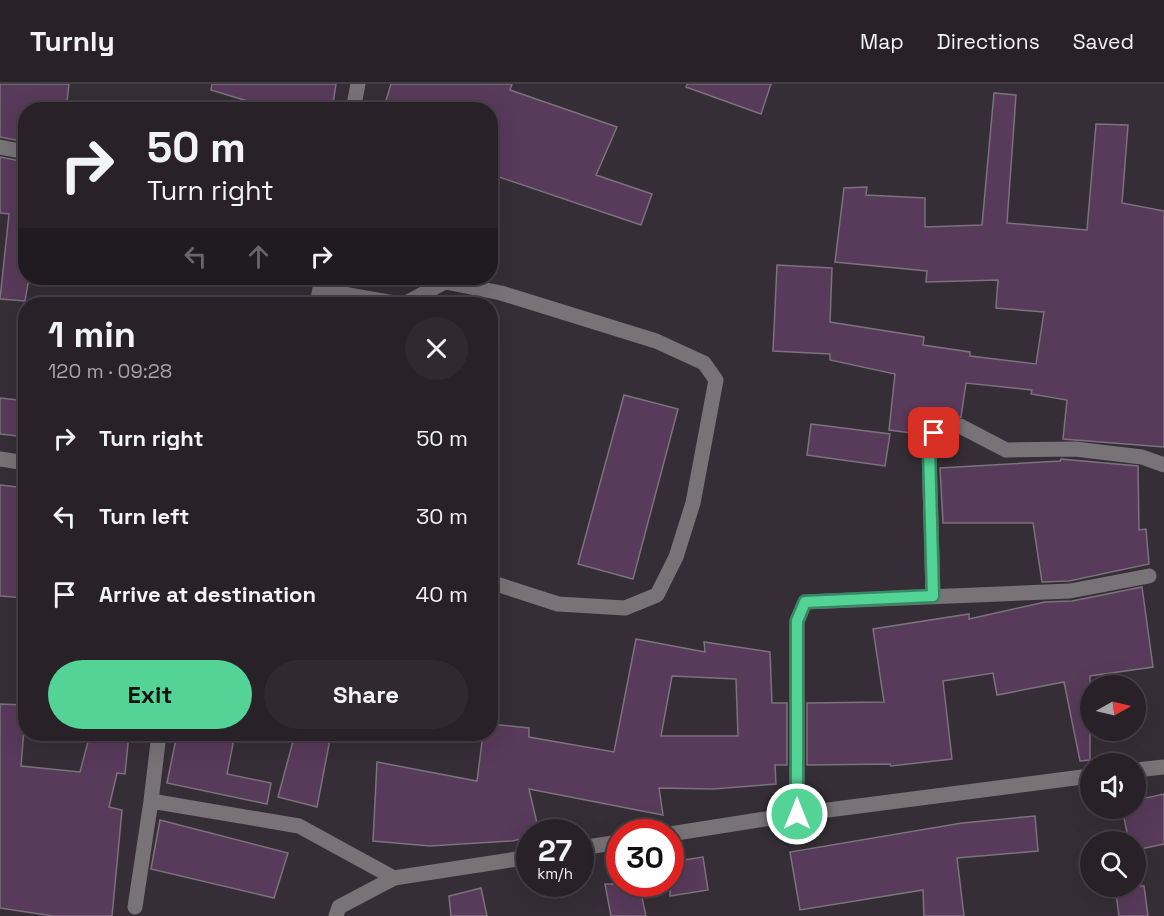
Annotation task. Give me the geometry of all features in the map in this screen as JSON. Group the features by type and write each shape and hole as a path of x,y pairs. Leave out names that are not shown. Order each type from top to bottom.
{"street":[{"path":"355,102 358,84"},
{"path":"0,147 18,150"},
{"path":"416,297 440,285"},
{"path":"461,285 501,293 656,341 704,363 716,380 693,503 676,557 657,595 625,608 558,604 498,585"},
{"path":"320,291 358,297"},
{"path":"933,596 929,450 934,433 960,426 1006,450 1075,449 1142,457 1164,465"},
{"path":"0,459 18,462"},
{"path":"797,814 797,621 805,602 1070,591 1149,576"},
{"path":"135,907 158,741"},
{"path":"1146,769 1164,767"},
{"path":"684,832 797,814 1080,777"},
{"path":"151,801 299,826 394,878"},
{"path":"336,916 339,907 394,878 516,858"}],"building":[{"path":"0,84 69,84 67,102 18,102 18,140 0,137"},
{"path":"212,84 336,84 333,102 251,102 211,90"},
{"path":"391,84 512,84 510,90 617,127 596,175 652,194 641,225 498,177 498,102 385,102"},
{"path":"687,84 771,84 761,114 686,87"},
{"path":"994,93 1016,95 1007,223 1087,230 1096,124 1128,125 1122,203 1164,211 1164,447 1063,439 1067,400 1031,394 1032,390 966,383 961,417 948,419 913,414 911,433 889,430 895,374 830,360 830,354 773,351 777,265 832,268 830,322 924,337 923,345 970,352 970,356 1036,364 1044,312 996,308 998,280 926,282 927,271 835,262 844,188 867,187 866,195 925,198 925,227 982,225"},
{"path":"0,157 18,160 18,285 28,285 26,297 18,297 18,300 0,299 9,214 0,213"},
{"path":"624,395 678,409 633,579 578,564"},
{"path":"0,398 18,400 18,436 0,434"},
{"path":"811,424 890,434 885,466 807,455"},
{"path":"1061,459 1138,466 1139,530 1146,529 1149,564 1069,581 1042,582 1033,523 943,523 940,468 1060,461"},
{"path":"0,485 18,487 18,597 0,596"},
{"path":"1142,587 1153,667 1097,675 1080,675 1080,741 1090,741 1090,753 1080,753 1080,761 1064,682 997,695 993,673 943,681 952,759 891,766 890,764 807,765 807,703 884,702 873,629 969,614 969,619 1045,602 1072,601"},
{"path":"636,639 705,652 704,642 770,652 772,703 787,703 787,765 775,765 776,784 713,789 659,788 663,815 529,789 536,819 516,819 516,840 430,846 373,841 377,762 477,781 482,741 498,741 498,725 529,728 529,737 614,752","holes":["672,676 736,679 738,736 661,736"]},
{"path":"0,704 18,705 18,741 23,741 21,766 80,772 88,741 128,741 125,774 117,773 109,807 122,810 112,916 53,916 0,908"},
{"path":"176,741 234,741 227,774 271,783 267,804 167,783"},
{"path":"293,741 330,741 317,807 278,797"},
{"path":"1164,794 1164,844 1146,848 1146,831 1127,831 1124,819 1146,819 1146,798"},
{"path":"1035,816 1038,851 957,858 964,916 924,916 923,890 800,910 790,852 962,823"},
{"path":"160,820 288,853 274,898 151,869"},
{"path":"703,857 708,890 684,894 684,860"},
{"path":"481,888 487,916 451,916 449,896"},
{"path":"607,897 642,897 646,916 611,916"},
{"path":"1116,897 1145,897 1148,916 1119,916"}],"route":[{"path":"797,814 797,621 805,602 933,596 929,450 934,433"}]}
